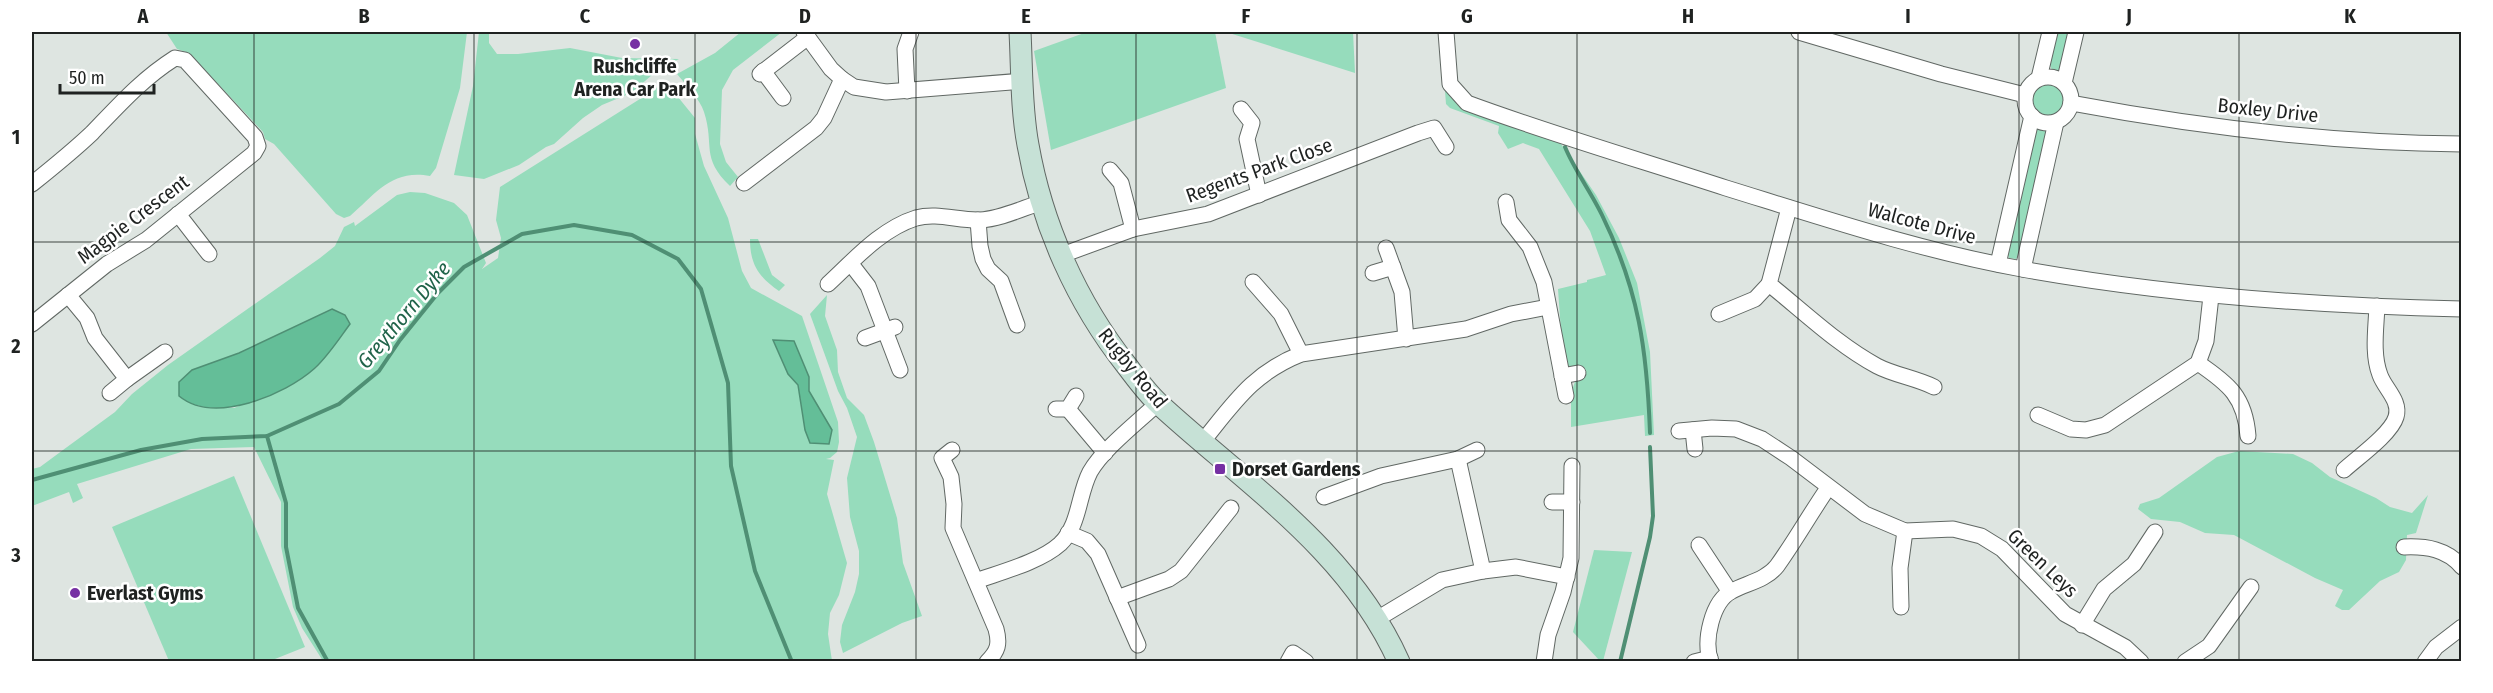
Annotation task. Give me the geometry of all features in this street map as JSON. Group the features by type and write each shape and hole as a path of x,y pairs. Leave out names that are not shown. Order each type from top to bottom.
{"street":[{"path":"907,91 905,49 911,32"},
{"name":"Rugby Road","path":"1020,32 1027,142 1042,202 1077,290 1097,326 1158,403 1281,508 1330,557 1377,620 1399,662"},
{"name":"Walcote Drive","path":"1446,32 1450,84 1467,103 1789,208 1915,244 2023,269 2211,296 2462,309"},
{"path":"1799,32 1941,74 2025,95"},
{"path":"2039,78 2050,32"},
{"path":"2064,83 2076,32"},
{"path":"783,98 761,73 806,34 831,69 842,79 854,87 869,91 907,91 1023,81"},
{"name":"Magpie Crescent","path":"32,324 107,264 146,240 254,153 258,146 255,137 210,86 185,60 175,58 121,100 92,132 34,177"},
{"path":"2052,77 2064,83 2070,92 2071,104 2066,115 2056,122 2043,123 2032,117 2027,110 2025,95 2033,82 2039,78 2052,77"},
{"path":"744,183 768,156 816,128 842,79"},
{"name":"Boxley Drive","path":"2071,104 2143,116 2278,133 2462,144"},
{"path":"1241,109 1252,123 1247,139 1259,195"},
{"path":"1998,264 2032,117"},
{"name":"Regents Park Close","path":"1062,255 1133,229 1208,214 1418,133 1433,122 1446,147"},
{"path":"2023,269 2056,122"},
{"path":"1110,170 1121,183 1133,229"},
{"path":"828,284 890,230 918,217 990,219 1042,202"},
{"path":"1506,202 1503,223 1530,247 1544,282 1548,307 1570,374 1566,396"},
{"path":"1719,315 1755,299 1769,284 1789,208"},
{"path":"178,214 209,254"},
{"path":"978,220 983,259 988,269 1000,281 1017,325"},
{"path":"1386,248 1402,292 1406,339"},
{"path":"851,264 868,286 890,329 900,370"},
{"path":"1373,273 1393,267"},
{"path":"1253,282 1281,314 1301,354"},
{"path":"1769,284 1853,352 1881,368 1916,378 1932,388"},
{"path":"68,295 87,318 95,338 127,379"},
{"path":"2047,414 2071,429 2086,430 2105,425 2198,363 2206,341 2211,296"},
{"path":"2344,470 2386,432 2396,417 2396,403 2380,376 2375,355 2377,306"},
{"path":"1203,441 1255,379 1281,362 1301,354 1466,329 1511,314 1548,307"},
{"path":"864,338 890,329"},
{"path":"110,393 165,352"},
{"path":"2198,363 2217,376 2236,394 2246,414 2248,436"},
{"path":"976,582 1049,552 1068,533 1077,514 1090,473 1105,453 1158,403"},
{"path":"1067,405 1105,453"},
{"name":"Green Leys","path":"1695,449 1686,430 1736,429 1762,439 1791,458 1865,514 1905,531 1953,529 1981,536 2002,549 2065,614 2125,647 2141,662"},
{"path":"952,450 942,458 951,477 953,528 996,629 999,642 996,654 987,662"},
{"path":"1324,497 1381,476 1458,459 1477,450"},
{"path":"1458,459 1483,571"},
{"path":"1544,662 1548,635 1567,578 1570,558 1572,466"},
{"path":"1694,662 1710,660 1707,636 1713,614 1730,592 1755,582 1775,568 1828,488"},
{"path":"1552,502 1572,502"},
{"path":"1117,598 1169,579 1181,571 1228,519"},
{"path":"1901,607 1900,568 1905,531"},
{"path":"2082,625 2104,589 2134,564 2155,532"},
{"path":"1068,533 1087,541 1093,547 1138,645"},
{"path":"2414,543 2439,550 2462,567"},
{"path":"1699,545 1730,592"},
{"path":"1377,620 1442,580 1516,567 1567,578"},
{"path":"2185,662 2209,646 2252,587"},
{"path":"2425,662 2436,647 2462,627"}],"shaded area":[{"path":"166,32 467,32 460,88 436,168 430,176 405,176 385,185 350,216 344,218 336,214 274,144 265,139 263,132 189,53 177,49"},
{"path":"479,32 489,32 489,43 497,54 570,48 622,58 679,59 659,69 631,93 602,105 583,118 554,144 519,165 484,179 454,175 473,86"},
{"path":"741,32 782,32 733,70 722,90 720,144 726,162 738,177 730,186 711,159 707,124 702,107 677,74 715,53"},
{"path":"1087,32 1215,32 1226,88 1051,150 1034,51"},
{"path":"1226,32 1353,32 1355,73"},
{"path":"2057,32 2070,32 2063,67 2058,71 2052,70 2050,65"},
{"path":"665,81 695,118 695,134 704,166 728,218 742,271 751,288 802,316 838,422 837,452 826,459 834,460 827,494 847,563 839,595 830,613 828,634 832,661 323,661 302,628 293,607 281,546 281,502 254,447 191,449 77,484 83,498 73,503 69,492 32,506 32,469 40,467 115,412 132,394 168,365 320,258 335,246 344,227 354,222 355,226 397,195 410,192 425,193 454,203 467,215 486,263 482,269 498,258 501,238 496,220 500,187","holes":["332,310 349,325 316,368 267,395 234,408 196,406 192,370 239,353","773,341 794,341 802,360 808,382 802,410 798,385 788,374"]},
{"path":"2048,83 2060,88 2065,100 2060,112 2048,117 2036,112 2031,100 2036,88"},
{"path":"1448,90 1557,138 1596,195 1619,238 1637,283 1650,352 1654,435 1645,436 1644,415 1571,427 1571,393 1580,368 1568,366 1563,360 1558,289 1606,275 1590,231 1539,149 1523,143 1508,149 1498,133 1499,126 1450,108 1446,104 1445,91"},
{"path":"2041,127 2046,131 2020,253 2016,259 2009,258 2007,252 2035,129"},
{"path":"750,239 758,239 772,275 785,285 779,291 757,270 750,248"},
{"path":"827,295 825,316 837,350 838,372 847,398 864,415 874,442 897,518 903,563 922,616 902,623 843,653 840,642 842,625 855,592 859,574 859,551 850,517 847,478 857,437 810,314"},
{"path":"332,309 345,315 350,324 315,368 286,388 249,403 230,407 211,408 194,404 179,396 179,382 192,370 239,353"},
{"path":"773,340 794,341 809,377 809,391 832,430 829,444 810,443 805,430 798,385 788,374"},
{"path":"2239,451 2293,454 2312,463 2330,477 2390,507 2412,513 2428,495 2416,533 2407,535 2406,560 2399,572 2380,581 2349,610 2342,610 2335,606 2343,590 2315,578 2234,535 2205,533 2180,522 2151,519 2138,509 2140,504 2159,498 2217,457"},
{"path":"234,476 305,647 270,661 169,661 112,527"},
{"path":"1594,550 1632,552 1603,661 1600,661 1573,632"}],"waterway":[{"path":"1565,147 1615,243 1633,295 1643,348 1650,433"},
{"name":"Greythorn Dyke","path":"32,480 141,450 202,439 267,436 339,404 379,371 400,340 438,293 464,267 522,234 574,225 632,235 678,259 701,289 728,383 731,466 755,571 792,662"},
{"name":"Greythorn Dyke","path":"267,436 286,503 286,547 298,608 328,662"},
{"path":"1620,662 1653,516 1650,447"}],"place":[{"name":"Rushcliffe Arena Car Park","path":"635,44"},
{"name":"Dorset Gardens","path":"1220,469"},
{"name":"Everlast Gyms","path":"75,593"}]}
